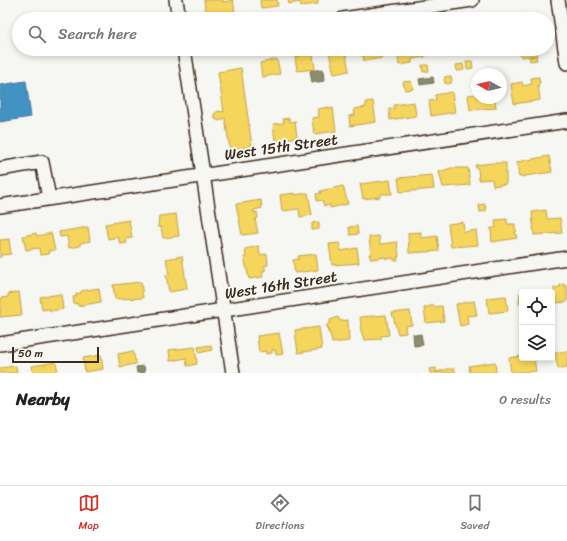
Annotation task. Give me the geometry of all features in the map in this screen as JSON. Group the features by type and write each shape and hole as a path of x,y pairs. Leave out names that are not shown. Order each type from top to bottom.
{"street":[{"path":"176,0 178,12"},
{"path":"391,12 472,0"},
{"path":"558,0 567,63"},
{"path":"185,56 233,373"},
{"name":"West 15th Street","path":"0,206 203,174 567,121"},
{"path":"0,169 42,162 49,198"},
{"name":"West 16th Street","path":"0,344 567,258"}],"building: Homes":[{"path":"204,0 223,0 223,2 233,0 235,12 205,12"},
{"path":"260,0 277,0 278,6 261,8"},
{"path":"288,0 318,0 318,4 301,6 300,2 289,4"},
{"path":"313,56 315,69 297,71 295,57"},
{"path":"330,56 346,56 349,71 334,74"},
{"path":"363,56 382,56 382,58 364,61"},
{"path":"398,56 425,56 412,59 412,63 399,65"},
{"path":"536,56 537,60 530,61 529,57"},
{"path":"277,59 280,74 262,77 260,63"},
{"path":"466,61 472,61 473,68 467,69"},
{"path":"463,64 464,70 457,71 456,65"},
{"path":"422,65 428,65 429,71 423,72"},
{"path":"241,68 252,146 230,150 225,118 219,121 215,119 214,114 218,111 224,112 218,72"},
{"path":"448,76 451,77 451,83 448,84 445,83 444,80 445,77"},
{"path":"539,77 540,83 538,84 540,100 514,104 511,84 522,82 523,86 532,84 531,78"},
{"path":"411,81 413,89 405,90 403,82"},
{"path":"452,92 455,112 431,116 429,101 436,100 435,95"},
{"path":"468,95 471,95 471,104 496,104 496,108 470,110"},
{"path":"373,101 376,122 350,126 349,116 355,115 354,109 366,107 366,102"},
{"path":"414,102 416,116 390,120 389,109 394,109 394,105"},
{"path":"329,107 329,109 333,108 336,131 314,134 312,118 319,117 318,109"},
{"path":"289,118 290,122 295,121 297,137 275,141 273,124 284,123 283,119"},
{"path":"549,156 552,172 519,177 517,162"},
{"path":"506,163 506,184 493,186 492,179 479,180 478,168 476,168 475,165"},
{"path":"451,168 468,168 470,185 443,187 439,172"},
{"path":"432,175 434,189 400,192 398,178"},
{"path":"390,180 392,194 381,194 380,197 363,199 360,184"},
{"path":"343,186 348,204 330,208 330,205 324,206 322,200 317,201 316,194 321,193 320,191"},
{"path":"295,193 295,195 308,193 312,215 300,217 299,209 282,211 280,195"},
{"path":"261,200 262,208 254,210 254,213 257,212 258,218 255,219 258,233 242,235 236,204"},
{"path":"485,204 486,211 480,212 479,205"},
{"path":"546,210 547,219 560,218 562,233 534,235 532,212"},
{"path":"176,214 179,236 163,238 161,227 158,227 159,216"},
{"path":"507,219 507,224 515,224 517,238 492,242 491,228 496,228 495,220"},
{"path":"129,220 132,238 126,239 127,243 120,244 118,237 108,239 105,224"},
{"path":"319,222 319,229 312,230 312,223"},
{"path":"463,222 464,232 476,230 478,245 451,247 448,224"},
{"path":"357,226 358,234 350,235 349,227"},
{"path":"88,227 90,241 80,243 80,246 69,248 67,236 60,237 59,232"},
{"path":"421,232 421,238 437,236 439,251 409,253 408,233"},
{"path":"36,233 37,236 51,233 55,250 48,251 49,254 40,255 39,248 26,250 23,236"},
{"path":"379,236 380,244 397,242 398,260 394,261 394,258 386,259 386,257 371,259 369,254 371,254 369,237"},
{"path":"9,239 11,254 1,255 0,258 0,240"},
{"path":"340,243 341,251 357,248 359,263 332,265 329,244"},
{"path":"259,246 260,255 267,254 268,265 265,265 265,271 262,271 263,277 249,279 244,257 246,257 245,249"},
{"path":"316,254 318,270 295,273 293,260 299,259 298,256"},
{"path":"182,256 187,289 169,292 166,275 169,274 166,259"},
{"path":"141,282 143,298 115,299 113,285"},
{"path":"564,284 564,286 567,286 567,302 556,303 554,288 560,287 560,285"},
{"path":"99,288 101,302 78,306 77,303 74,304 73,297 77,296 76,294 81,293 81,291"},
{"path":"19,292 22,315 0,317 1,298 8,297 8,294"},
{"path":"61,294 63,309 50,311 50,309 42,310 40,297"},
{"path":"506,296 508,311 489,313 487,298"},
{"path":"474,301 477,315 467,316 468,324 460,326 456,304"},
{"path":"434,305 434,307 442,306 444,321 426,323 424,308"},
{"path":"410,311 412,325 405,326 406,333 398,334 392,313"},
{"path":"386,315 389,335 381,336 381,339 364,340 360,327 360,317"},
{"path":"338,317 340,321 348,320 349,341 332,343 327,325 330,323 330,320"},
{"path":"319,327 322,349 298,353 295,330"},
{"path":"279,333 283,354 276,355 275,350 272,350 272,353 266,354 266,351 259,352 257,336"},
{"path":"211,345 212,350 199,353 198,347"},
{"path":"195,347 197,364 187,366 186,358 170,361 169,350"},
{"path":"133,351 136,364 120,367 118,354"},
{"path":"567,351 567,367 558,369 555,353"},
{"path":"101,355 103,369 85,372 83,358"},
{"path":"519,356 519,361 534,361 536,371 511,373 509,358"},
{"path":"56,362 58,373 33,373 32,366"},
{"path":"495,362 496,373 470,373 469,366"},
{"path":"16,366 17,373 0,373 0,368"},
{"path":"436,368 436,372 445,369 455,369 455,373 430,373 429,369"}],"building: Schools":[{"path":"26,81 31,117 0,122 0,85"}],"building: Industry":[{"path":"323,69 324,81 312,83 310,71"},
{"path":"433,77 434,83 420,85 419,79"},
{"path":"413,333 415,335 421,334 423,345 414,346"},
{"path":"144,366 145,373 137,373 136,367"}]}
